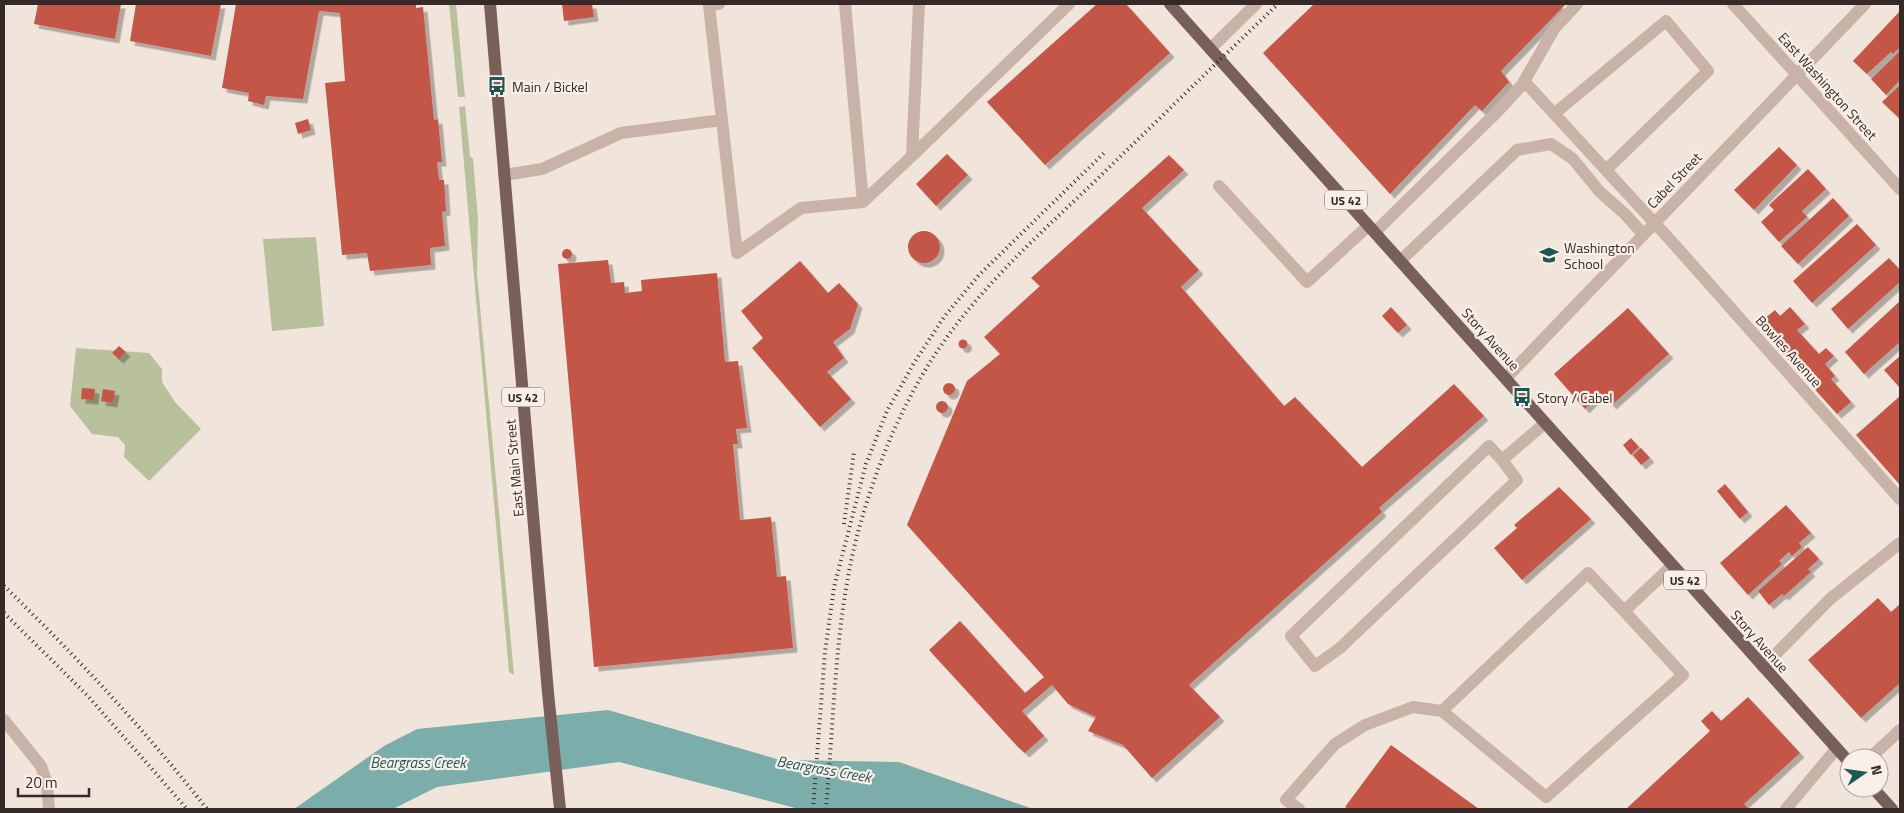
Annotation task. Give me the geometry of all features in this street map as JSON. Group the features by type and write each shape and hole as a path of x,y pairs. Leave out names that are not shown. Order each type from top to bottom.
{"main road":[{"name":"East Main Street","path":"490,4 556,788 560,809"},
{"name":"Story Avenue","path":"1170,4 1839,750"},
{"path":"1882,798 1892,809"}],"street":[{"path":"719,4 709,5 737,254 801,208 863,202 1070,4"},
{"path":"845,4 863,202"},
{"path":"912,156 919,4"},
{"path":"1210,49 1256,4"},
{"path":"1219,186 1307,282 1372,229 1500,110 1524,81 1554,29 1577,4"},
{"name":"East Washington Street","path":"1734,4 1900,188"},
{"name":"Cabel Street","path":"1506,378 1797,73 1866,4"},
{"path":"1554,114 1666,21 1708,71 1606,170"},
{"name":"Bowles Avenue","path":"1524,81 1654,223 1900,499"},
{"path":"504,175 542,169 621,133 722,120"},
{"path":"1400,261 1518,150 1551,144 1573,159 1600,192 1625,214 1643,234"},
{"path":"1502,460 1545,423"},
{"path":"1488,446 1502,460 1517,480 1340,648 1315,666 1291,636 1488,446"},
{"path":"1763,666 1830,600 1900,543"},
{"path":"1624,611 1672,566"},
{"path":"1299,809 1286,800 1335,744 1365,725 1413,707 1442,711 1546,798 1682,675 1588,573 1442,711"},
{"path":"4,720 41,766 47,784 49,809"},
{"path":"1881,748 1900,730"},
{"path":"1786,809 1837,748"}],"green space":[{"path":"449,4 456,4 465,97 458,97"},
{"path":"465,106 470,156 473,159 478,219 477,274 514,675 509,672 459,107"},
{"path":"316,237 324,326 272,331 263,239"},
{"path":"76,348 149,353 162,369 162,382 175,402 201,429 149,481 124,457 125,445 118,437 92,434 70,406"}],"water":[{"name":"Beargrass Creek","path":"608,710 780,760 899,762 1033,809 799,809 619,762 437,787 393,809 294,809 384,746 417,729"}],"building":[{"path":"38,4 121,4 115,39 34,24"},
{"path":"136,4 221,4 211,56 130,41"},
{"path":"236,4 416,4 416,8 423,7 434,120 438,119 442,162 437,162 439,180 444,180 446,211 442,212 445,246 430,248 431,265 370,271 367,253 342,255 325,83 345,81 340,13 319,11 303,99 266,96 264,105 248,101 249,93 222,88"},
{"path":"562,4 592,4 594,17 564,21"},
{"path":"1097,4 1126,4 1170,53 1045,165 987,102"},
{"path":"1314,4 1566,4 1501,71 1509,82 1482,111 1475,105 1390,194 1263,53"},
{"path":"1900,11 1900,47 1893,54 1891,52 1867,74 1853,61"},
{"path":"1900,51 1900,80 1886,95 1871,79"},
{"path":"1900,85 1900,116 1899,118 1882,102"},
{"path":"308,119 311,130 298,134 295,123"},
{"path":"1779,147 1797,165 1754,210 1734,190"},
{"path":"947,154 968,175 936,206 916,184"},
{"path":"1169,155 1184,170 1142,208 1199,270 1181,287 1284,406 1295,397 1362,467 1454,384 1484,416 1379,508 1382,512 1189,685 1220,717 1152,778 1123,745 1088,731 1096,717 1068,704 1052,685 1022,711 1044,736 1025,753 1018,747 929,650 960,621 1025,693 1044,677 907,525 967,381 1000,354 984,337 1040,286 1031,278"},
{"path":"1808,169 1826,189 1802,211 1807,217 1779,242 1761,222 1774,210 1769,205"},
{"path":"1833,198 1849,216 1798,264 1781,246"},
{"path":"1857,224 1876,245 1812,303 1793,281"},
{"path":"924,231 936,235 940,247 936,259 924,263 912,259 908,247 912,235"},
{"path":"565,249 569,249 572,254 571,258 565,259 562,256 562,252"},
{"path":"1889,258 1900,270 1900,282 1848,329 1831,309"},
{"path":"608,260 611,283 624,282 625,293 642,291 641,280 717,273 725,362 738,361 747,428 736,429 738,444 733,444 740,520 771,517 777,577 786,576 793,648 594,667 558,264"},
{"path":"800,261 828,293 839,283 858,304 850,329 833,342 844,358 827,372 851,399 820,427 752,348 763,338 741,311"},
{"path":"1900,301 1900,342 1864,374 1845,352"},
{"path":"1391,307 1407,325 1398,333 1382,316"},
{"path":"1790,307 1805,324 1797,330 1819,354 1826,348 1834,356 1825,364 1835,376 1831,379 1851,402 1837,414 1757,325 1775,310 1780,316"},
{"path":"1628,308 1669,354 1612,405 1601,393 1585,409 1554,374"},
{"path":"963,339 968,344 963,349 958,344"},
{"path":"119,346 126,352 119,359 112,353"},
{"path":"1900,356 1900,388 1884,370"},
{"path":"947,383 951,383 955,389 951,395 947,395 943,391 943,387"},
{"path":"82,388 95,389 94,400 81,399"},
{"path":"103,389 115,391 113,403 101,401"},
{"path":"1900,396 1900,485 1856,435"},
{"path":"940,401 944,401 948,407 944,413 940,413 936,409 936,405"},
{"path":"1631,438 1639,447 1631,455 1623,445"},
{"path":"1641,448 1650,458 1641,465 1633,455"},
{"path":"1725,484 1748,512 1740,519 1717,491"},
{"path":"1559,487 1591,519 1522,580 1494,548 1517,528 1514,525"},
{"path":"1786,505 1811,533 1799,543 1802,547 1792,556 1789,552 1779,561 1782,564 1748,595 1720,563"},
{"path":"1808,547 1819,559 1808,569 1811,572 1784,596 1782,594 1769,605 1758,591"},
{"path":"1878,598 1891,612 1900,604 1900,683 1861,718 1808,660"},
{"path":"1748,697 1800,753 1744,804 1749,809 1626,809 1710,731 1701,721 1712,711 1721,721"},
{"path":"1391,745 1479,809 1349,809 1345,807"}],"railway":[{"path":"826,809 840,629 852,558 860,525 882,458 901,415 923,373 952,330 1008,265 1278,4"},
{"path":"813,809 825,652 834,587 866,464 887,411 914,363 944,317 979,275 1104,153"},
{"path":"844,524 854,452"},
{"path":"4,586 109,694 207,809"},
{"path":"4,613 87,695 187,809"}],"place":[{"name":"Main / Bickel","path":"497,86"},
{"name":"Washington School","path":"1549,255"},
{"name":"Story / Cabel","path":"1522,397"}]}
